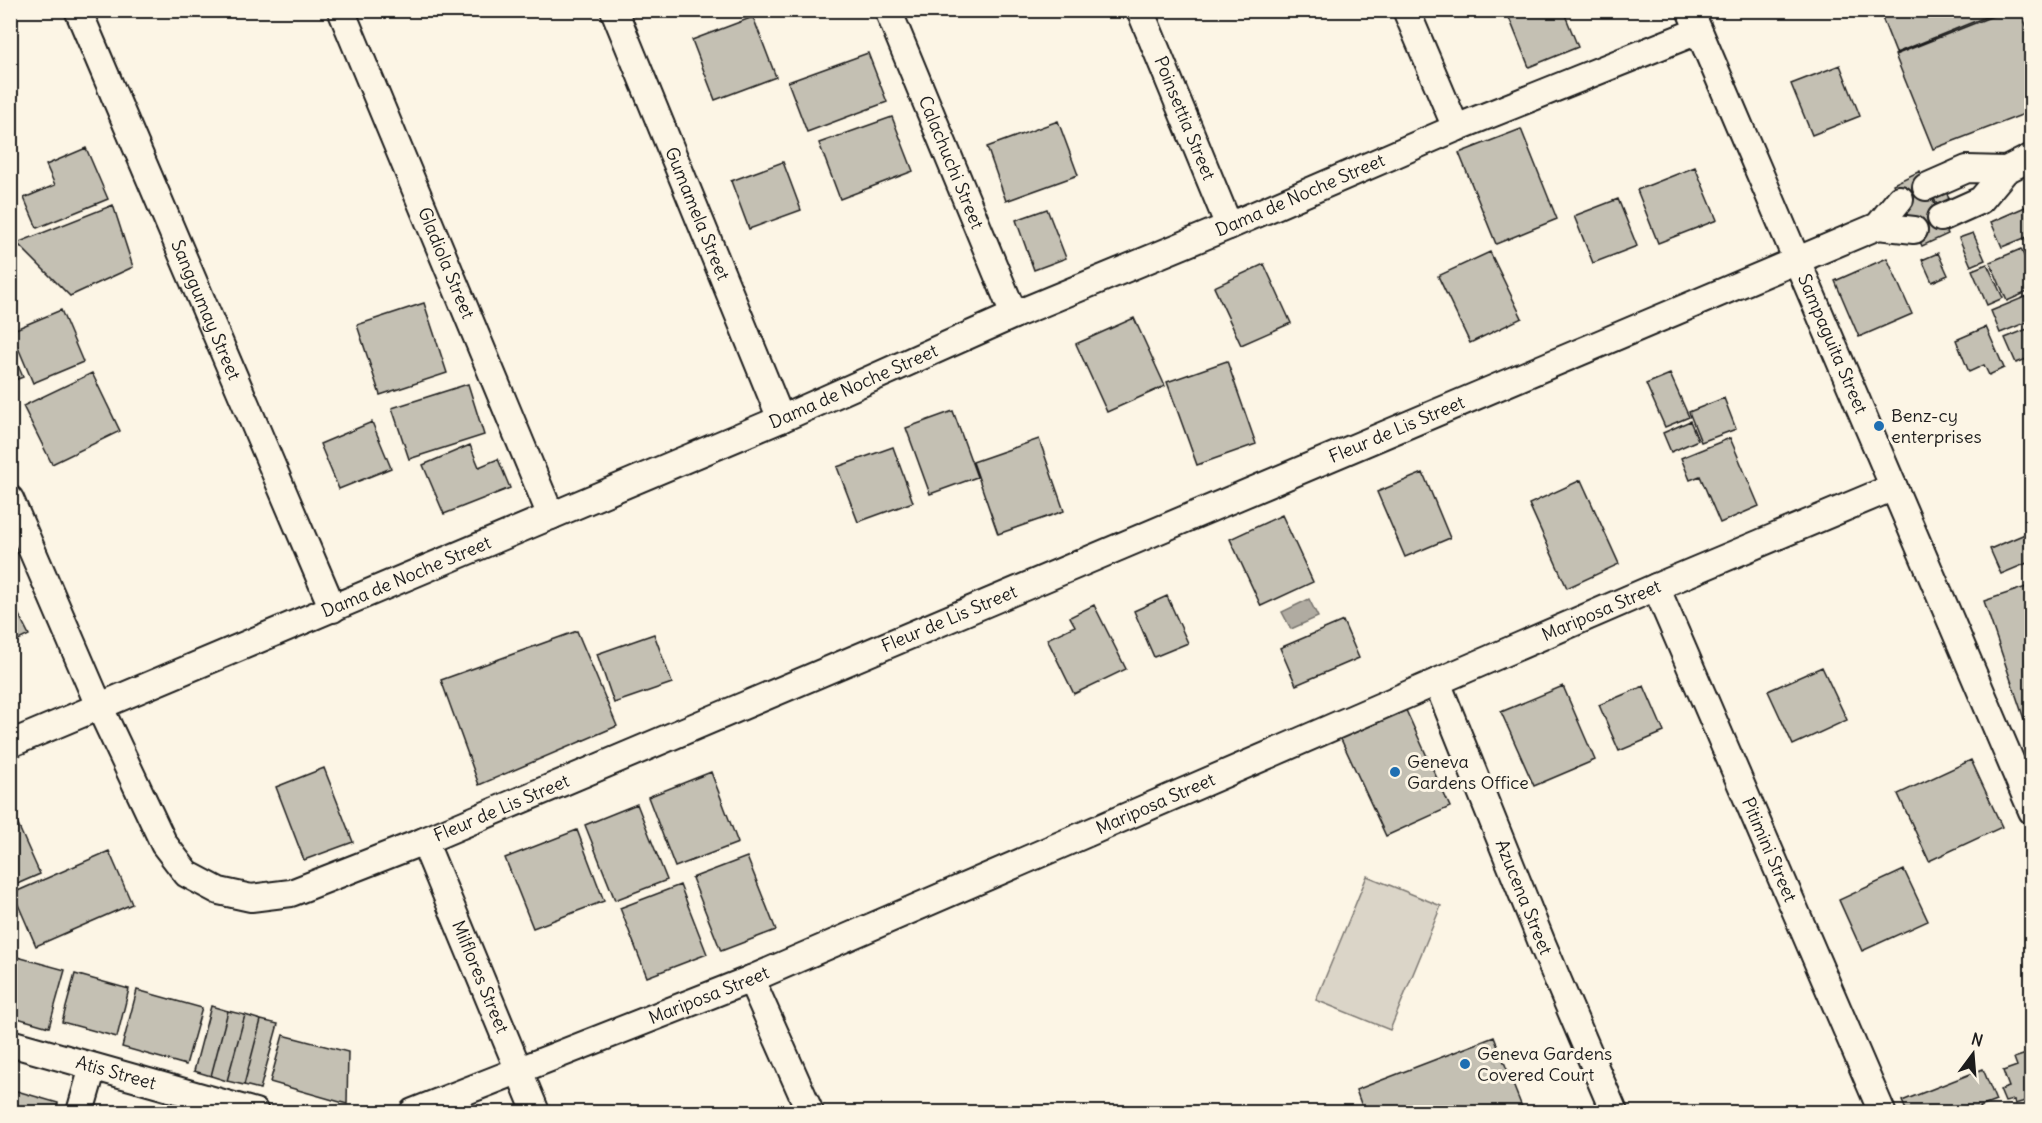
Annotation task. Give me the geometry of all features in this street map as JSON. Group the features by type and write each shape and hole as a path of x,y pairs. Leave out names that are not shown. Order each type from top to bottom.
{"street":[{"name":"Sanggumay Street","path":"78,10 333,609"},
{"name":"Gladiola Street","path":"341,10 551,516"},
{"name":"Gumamela Street","path":"614,10 782,419"},
{"name":"Calachuchi Street","path":"888,10 1014,315"},
{"name":"Poinsettia Street","path":"1140,10 1229,226"},
{"path":"1406,10 1456,128"},
{"name":"Dama de Noche Street","path":"10,744 782,419 1014,315 1229,226 1456,128 1694,21"},
{"name":"Sampaguita Street","path":"1694,21 2031,810"},
{"path":"1941,218 1981,200 2006,170 2031,157"},
{"path":"1926,187 1967,169 2006,170"},
{"name":"Fleur de Lis Street","path":"10,499 100,708 164,844 187,873 219,891 251,898 291,893 424,841 1878,226 1900,199"},
{"name":"Fleur de Lis Street","path":"1878,226 1914,230"},
{"name":"Mariposa Street","path":"413,1113 751,979 1656,587 1894,487"},
{"name":"Pitimini Street","path":"1656,587 1882,1113"},
{"name":"Azucena Street","path":"1437,682 1537,933 1614,1113"},
{"name":"Milflores Street","path":"424,841 536,1113"},
{"path":"751,979 810,1113"},
{"name":"Atis Street","path":"10,1043 255,1113"},
{"path":"80,1113 93,1066"}],"shaded area":[{"path":"1309,599 1318,617 1291,629 1282,612"},
{"path":"1367,876 1441,906 1390,1030 1316,1000"}],"building":[{"path":"1506,10 1563,10 1578,47 1529,67"},
{"path":"1879,10 2003,10 1896,53"},
{"path":"2008,10 2020,10 2032,40 2032,111 1933,149 1895,55"},
{"path":"753,17 776,77 715,100 692,40"},
{"path":"868,53 887,102 807,132 788,82"},
{"path":"1840,65 1860,116 1812,135 1791,84"},
{"path":"892,117 913,171 840,199 819,143"},
{"path":"1058,121 1078,175 1006,201 987,147"},
{"path":"1521,129 1557,219 1496,244 1459,153"},
{"path":"86,148 108,199 37,228 24,198 55,185 46,165"},
{"path":"783,162 801,210 749,229 731,181"},
{"path":"1695,167 1717,220 1658,243 1637,190"},
{"path":"1920,171 1948,234 1922,246 1893,184"},
{"path":"1945,188 1950,202 1938,207 1932,194"},
{"path":"1618,199 1637,246 1593,263 1574,216"},
{"path":"2032,204 2032,235 2002,247 1991,222"},
{"path":"113,205 133,267 70,296 17,243"},
{"path":"1047,209 1066,258 1034,270 1016,220"},
{"path":"1973,233 1985,260 1971,266 1959,238"},
{"path":"2021,249 2032,274 2032,290 2007,301 1990,262"},
{"path":"1490,252 1522,318 1470,343 1438,276"},
{"path":"1938,253 1948,275 1932,282 1922,260"},
{"path":"1887,258 1912,314 1859,337 1835,281"},
{"path":"1264,264 1291,323 1241,345 1214,287"},
{"path":"1987,264 2003,298 1987,305 1972,270"},
{"path":"2032,294 2032,320 2000,333 1991,311"},
{"path":"424,303 447,373 380,395 357,325"},
{"path":"61,310 83,362 33,383 11,331"},
{"path":"1134,318 1165,386 1107,412 1076,344"},
{"path":"1986,327 2004,368 1989,375 1984,365 1969,372 1956,340"},
{"path":"2032,327 2032,357 2016,363 2005,338"},
{"path":"10,347 23,377 10,382"},
{"path":"1227,361 1256,444 1197,465 1167,382"},
{"path":"92,373 120,431 52,464 23,406"},
{"path":"1670,374 1689,417 1665,427 1646,384"},
{"path":"468,384 484,435 409,459 392,408"},
{"path":"1724,398 1736,429 1701,442 1689,412"},
{"path":"953,411 977,477 930,494 906,428"},
{"path":"1690,421 1698,440 1671,452 1663,433"},
{"path":"372,422 391,468 339,489 320,444"},
{"path":"1730,438 1759,506 1720,523 1700,476 1690,480 1681,458"},
{"path":"1039,439 1064,511 998,534 973,462"},
{"path":"470,445 479,467 498,459 510,488 444,514 423,465"},
{"path":"893,447 913,502 858,522 837,467"},
{"path":"1423,473 1450,538 1405,557 1377,492"},
{"path":"1581,480 1619,564 1567,588 1529,504"},
{"path":"1282,515 1313,582 1261,606 1230,539"},
{"path":"2032,531 2032,561 2001,574 1990,549"},
{"path":"2032,585 2032,723 2026,725 1984,601"},
{"path":"1167,596 1188,643 1154,657 1134,611"},
{"path":"10,597 29,635 10,644"},
{"path":"1094,605 1126,669 1074,694 1047,639 1075,626 1070,617"},
{"path":"1343,621 1359,658 1296,685 1280,648"},
{"path":"577,631 617,726 479,785 441,680"},
{"path":"654,634 672,683 614,703 597,654"},
{"path":"1822,667 1847,720 1793,745 1768,691"},
{"path":"1563,686 1595,760 1534,786 1501,712"},
{"path":"1644,686 1664,732 1619,751 1599,705"},
{"name":"Geneva Gardens Office","path":"1405,708 1450,807 1386,836 1340,737"},
{"path":"1971,760 2002,827 1929,861 1898,794"},
{"path":"324,768 353,842 304,860 276,787"},
{"path":"711,772 738,843 675,867 648,797"},
{"path":"637,804 667,880 615,900 585,825"},
{"path":"10,807 40,874 10,887"},
{"path":"577,830 604,901 533,928 505,858"},
{"path":"109,851 132,904 36,946 13,893"},
{"path":"747,857 776,930 721,951 692,878"},
{"path":"1904,870 1928,921 1862,951 1839,900"},
{"path":"680,885 707,954 647,977 620,908"},
{"path":"10,955 65,970 49,1027 10,1016"},
{"path":"75,974 129,989 117,1037 62,1022"},
{"path":"137,990 202,1008 186,1065 122,1047"},
{"path":"211,1006 228,1011 211,1076 194,1071"},
{"path":"228,1011 245,1015 227,1081 211,1076"},
{"path":"245,1015 261,1020 244,1085 227,1081"},
{"path":"261,1020 278,1024 260,1089 244,1085"},
{"path":"283,1035 348,1052 347,1104 270,1082"},
{"name":"Geneva Gardens Covered Court","path":"1494,1037 1524,1112 1364,1112 1356,1090"},
{"path":"2032,1052 2032,1099 2015,1104 2014,1100 2005,1102 2000,1090 2009,1087 2003,1071 2017,1066 2014,1058"},
{"path":"1983,1069 1996,1101 1980,1107 1982,1112 1907,1112 1902,1101"},
{"path":"10,1089 58,1103 56,1112 10,1112"}],"place":[{"name":"Benz-cy enterprises","path":"1879,426"},
{"name":"Geneva Gardens Office","path":"1395,772"},
{"name":"Geneva Gardens Covered Court","path":"1465,1064"}]}
